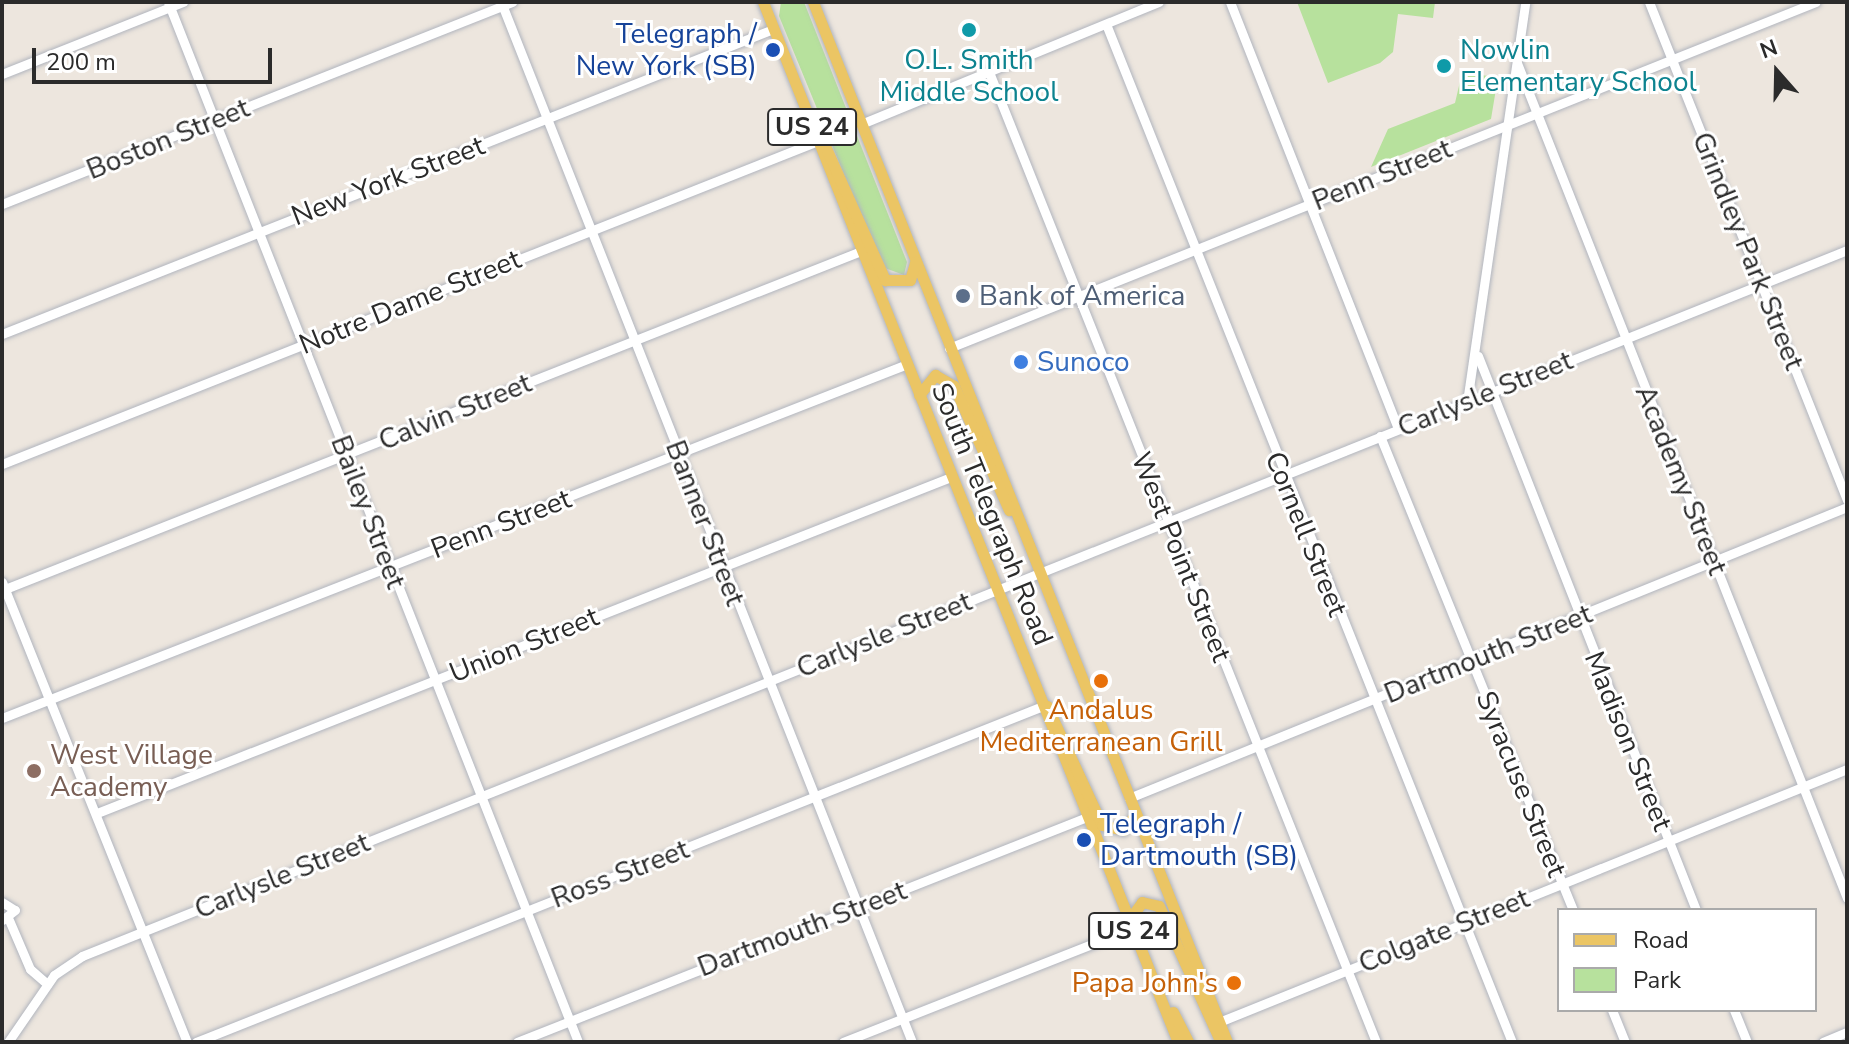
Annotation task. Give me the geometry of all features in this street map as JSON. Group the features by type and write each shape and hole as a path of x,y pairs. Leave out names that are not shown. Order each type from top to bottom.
{"main road":[{"name":"South Telegraph Road","path":"763,2 995,591 1178,1041"},
{"name":"South Telegraph Road","path":"813,2 1038,574 1219,1022 1224,1042"},
{"path":"811,124 844,181 885,280 910,280 915,262"},
{"path":"919,396 935,375 954,386 990,477 1017,519"},
{"path":"1037,692 1057,719 1102,825 1123,830 1135,815"},
{"path":"1131,924 1142,902 1159,906 1224,1042"}],"street":[{"path":"2,74 169,4 183,2"},
{"path":"861,124 1159,2"},
{"path":"1230,2 1398,429"},
{"path":"1467,402 1478,356 1525,2"},
{"name":"Grindley Park Street","path":"1649,2 1847,500"},
{"name":"Penn Street","path":"949,348 1816,2"},
{"name":"Banner Street","path":"505,3 547,119 767,683 912,1042"},
{"name":"Boston Street","path":"2,204 505,3"},
{"name":"Bailey Street","path":"169,4 578,1042"},
{"name":"Cornell Street","path":"1106,24 1283,476 1512,1042"},
{"name":"New York Street","path":"2,334 773,29"},
{"name":"Academy Street","path":"1517,63 1847,898"},
{"name":"West Point Street","path":"989,72 1166,523 1376,1042"},
{"name":"Notre Dame Street","path":"2,464 818,141"},
{"name":"Carlysle Street","path":"8,1042 47,984 82,956 1847,250"},
{"name":"Calvin Street","path":"3,586 346,456 861,251"},
{"name":"Madison Street","path":"1478,356 1578,617 1695,908"},
{"name":"Penn Street","path":"2,718 52,703 907,364"},
{"name":"Syracuse Street","path":"1380,436 1572,908"},
{"name":"Union Street","path":"97,813 951,477"},
{"name":"Dartmouth Street","path":"1129,798 1471,662 1847,507"},
{"path":"3,586 187,1042"},
{"name":"Ross Street","path":"196,1042 1043,706"},
{"name":"Colgate Street","path":"1219,1022 1847,769"},
{"name":"Dartmouth Street","path":"517,1042 1087,817"},
{"path":"2,902 15,907 5,920 30,969 47,984"},
{"path":"843,1042 1131,924"},
{"path":"1613,1012 1625,1042"},
{"path":"1735,1012 1747,1042"},
{"path":"1823,1042 1847,1032"}],"green space":[{"path":"781,2 804,2 907,262 904,275 882,267 779,16"},
{"path":"1297,2 1435,2 1433,18 1398,14 1393,52 1380,63 1328,83"},
{"path":"1462,73 1498,77 1491,119 1371,167 1388,129 1455,103"}],"place":[{"name":"O.L. Smith Middle School","path":"969,30"},
{"name":"Telegraph / New York (SB)","path":"773,50"},
{"name":"Nowlin Elementary School","path":"1444,66"},
{"name":"Bank of America","path":"963,296"},
{"name":"Sunoco","path":"1021,362"},
{"name":"Andalus Mediterranean Grill","path":"1101,681"},
{"name":"West Village Academy","path":"34,771"},
{"name":"Telegraph / Dartmouth (SB)","path":"1084,840"},
{"name":"Papa John's","path":"1234,983"}]}
